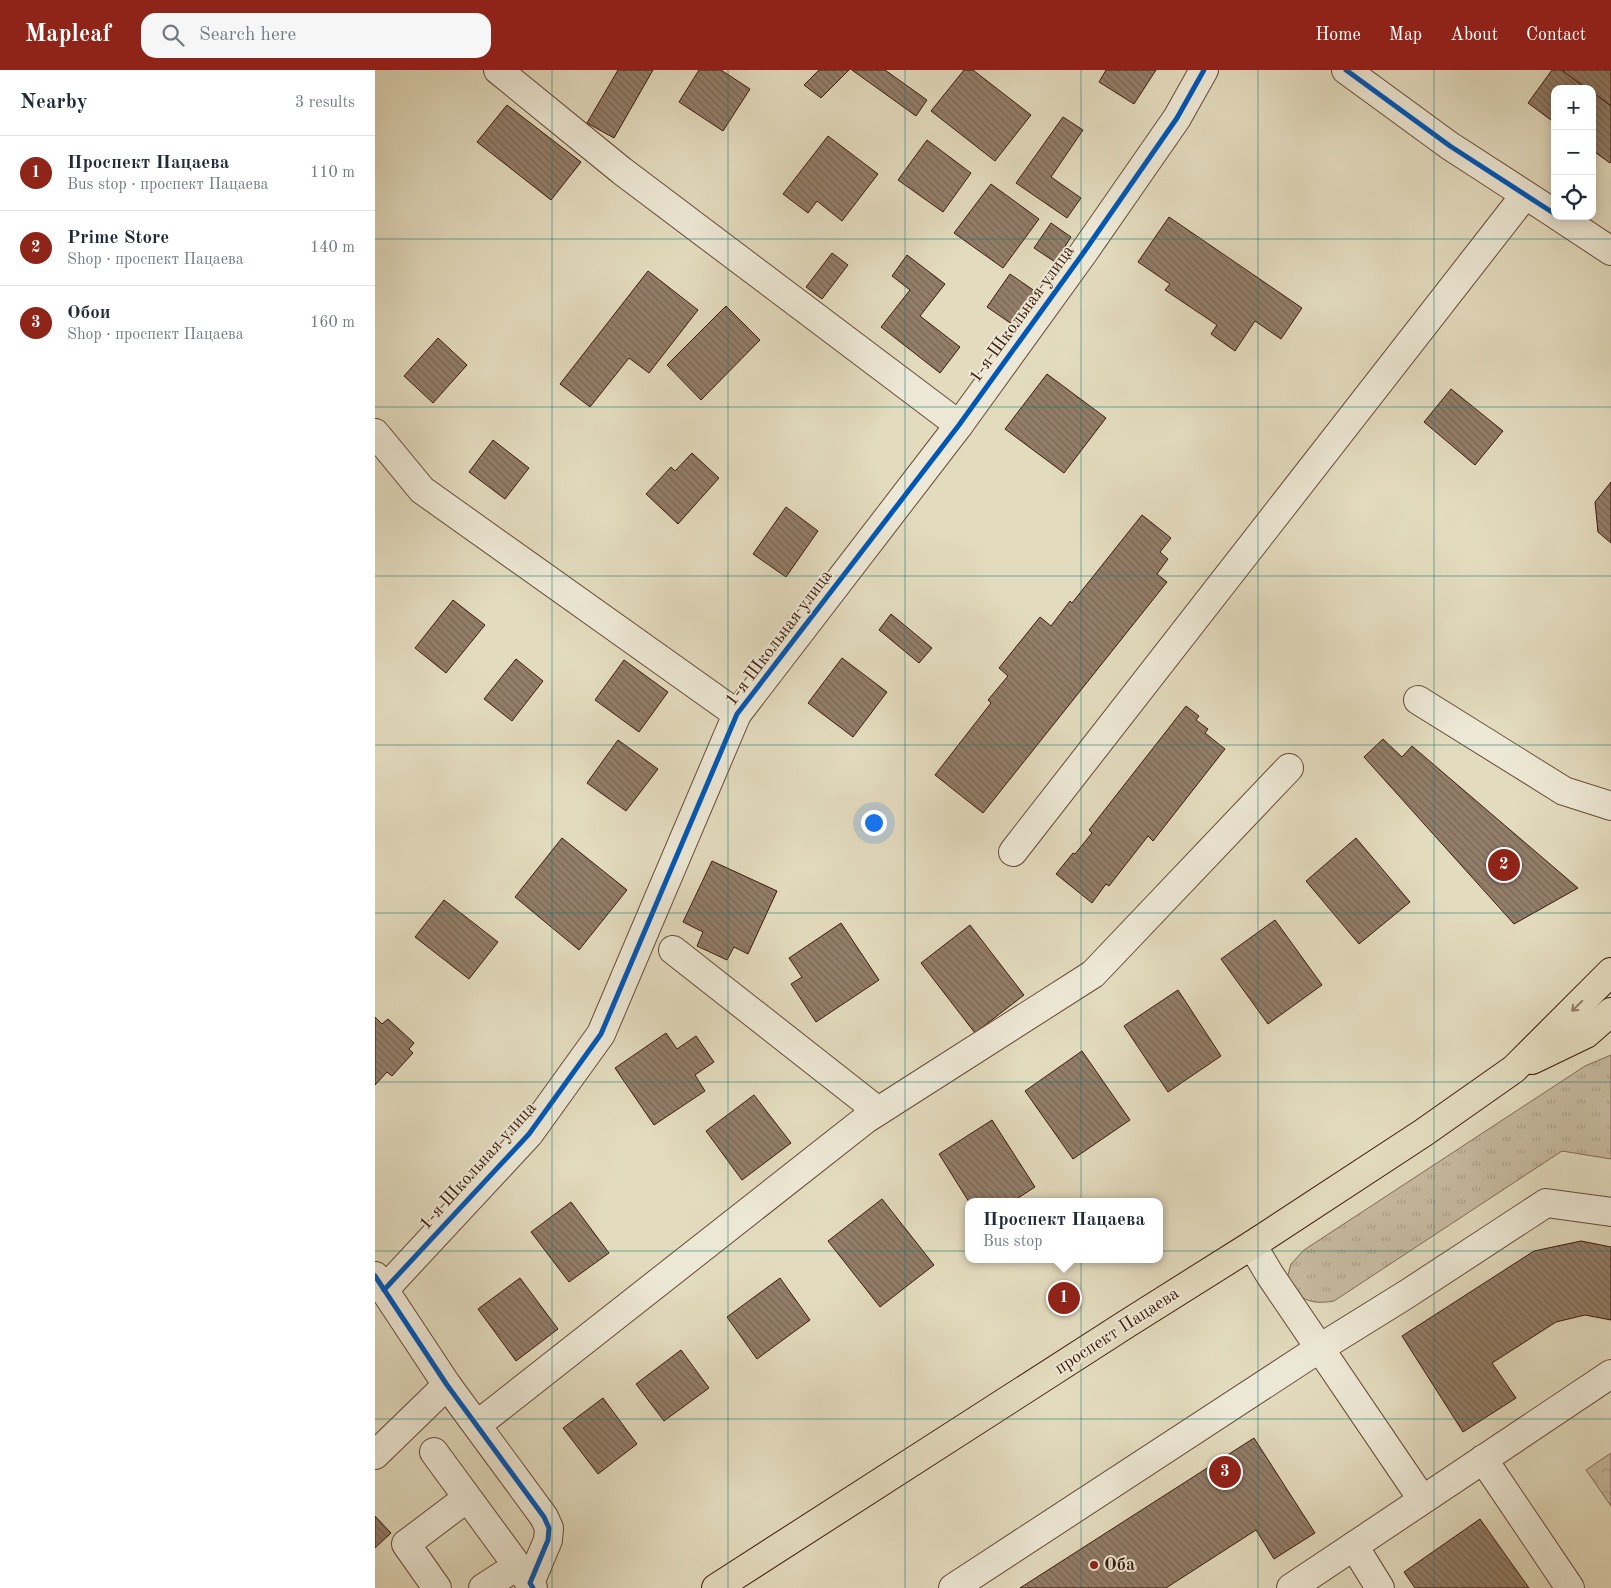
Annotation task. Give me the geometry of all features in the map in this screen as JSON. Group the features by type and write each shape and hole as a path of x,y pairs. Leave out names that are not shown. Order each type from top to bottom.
{"main road":[{"name":"проспект Пацаева","path":"1514,1069 1611,972"},
{"name":"проспект Пацаева","path":"716,1588 1252,1245 1423,1133 1514,1069 1586,1034 1611,1012"},
{"path":"1586,1034 1611,1023"}],"street":[{"path":"499,70 622,171 959,424"},
{"name":"1-я Школьная улица","path":"379,1283 529,1134 601,1034 737,714 959,424 1084,252 1177,118 1205,70"},
{"path":"1346,70 1450,146 1551,212"},
{"path":"1013,852 1525,195"},
{"path":"1564,220 1611,251"},
{"path":"375,433 421,490 737,714"},
{"path":"1418,700 1564,791 1611,806"},
{"path":"477,1425 878,1111 1093,974 1289,768"},
{"path":"673,950 878,1111"},
{"path":"953,1588 1546,1203 1611,1212"},
{"path":"1252,1245 1270,1275 1422,1499"},
{"path":"379,1283 447,1385 544,1517 549,1528 548,1540 527,1579"},
{"path":"1291,1588 1611,1374"},
{"path":"375,1455 447,1385"},
{"path":"434,1452 527,1579"},
{"path":"1483,1459 1570,1588"},
{"path":"437,1588 406,1544 467,1498"},
{"path":"1354,1546 1380,1588"},
{"path":"483,1588 527,1579"}],"green space":[{"path":"1611,1055 1611,1159 1562,1151 1334,1301 1311,1301 1300,1296 1291,1285 1287,1278 1291,1264 1304,1250 1585,1066"},
{"path":"1611,1453 1611,1506 1586,1470"}],"building":[{"path":"618,70 653,70 614,138 587,123"},
{"path":"699,70 721,70 750,89 723,131 679,102"},
{"path":"819,70 849,70 821,98 804,85"},
{"path":"852,70 885,70 927,100 916,116"},
{"path":"964,70 973,70 1031,115 995,161 931,111"},
{"path":"1106,70 1156,70 1134,104 1099,82"},
{"path":"1552,70 1562,70 1582,85 1551,85 1551,120 1528,103"},
{"path":"1611,70 1611,106 1596,95 1596,85 1582,85 1563,71"},
{"path":"1596,95 1611,106 1610,163 1596,153"},
{"path":"507,105 581,162 551,200 477,142"},
{"path":"1063,117 1083,130 1051,177 1081,198 1067,218 1016,183"},
{"path":"828,136 878,174 842,221 817,201 808,213 783,194"},
{"path":"927,140 971,173 943,212 898,180"},
{"path":"991,184 1039,219 1003,268 954,233"},
{"path":"1169,217 1302,308 1281,339 1255,321 1235,351 1211,334 1217,325 1165,290 1170,284 1138,262"},
{"path":"1051,223 1071,237 1055,262 1034,248"},
{"path":"832,253 848,265 822,299 806,287"},
{"path":"907,255 945,284 920,316 960,347 940,373 881,327 910,290 892,276"},
{"path":"648,271 698,310 649,373 629,358 590,407 560,384"},
{"path":"1010,274 1039,294 1016,327 987,307"},
{"path":"726,306 760,340 701,400 667,365"},
{"path":"438,338 467,365 433,403 404,376"},
{"path":"1047,374 1106,418 1064,473 1005,429"},
{"path":"1451,389 1503,431 1475,465 1424,422"},
{"path":"493,440 529,468 505,499 469,472"},
{"path":"692,453 719,478 678,524 646,494 671,467 675,471"},
{"path":"1611,482 1611,543 1598,532 1595,502"},
{"path":"786,507 818,531 786,577 753,554"},
{"path":"1142,515 1171,538 1160,552 1168,559 1157,574 1167,582 983,813 935,775 991,703 988,700 1008,676 999,668 1040,617 1051,626 1070,601 1072,603"},
{"path":"453,600 485,625 446,673 415,648"},
{"path":"891,614 932,648 919,663 879,630"},
{"path":"842,658 887,692 853,737 808,703"},
{"path":"516,659 543,681 512,721 484,699"},
{"path":"624,660 668,692 639,732 595,700"},
{"path":"1186,706 1199,716 1196,720 1208,729 1205,733 1225,749 1153,841 1148,836 1109,886 1106,884 1092,903 1056,874 1092,833 1089,830"},
{"path":"1383,739 1402,757 1412,746 1578,888 1514,924 1364,757"},
{"path":"618,740 658,769 626,811 587,783"},
{"path":"562,838 627,890 579,950 515,897"},
{"path":"1356,838 1410,902 1359,944 1306,881"},
{"path":"712,861 777,891 748,954 734,947 727,960 697,946 703,932 683,922"},
{"path":"444,900 498,942 469,979 415,937"},
{"path":"1275,920 1322,985 1268,1024 1221,959"},
{"path":"841,923 879,980 816,1022 791,984 802,977 789,958"},
{"path":"970,925 1024,995 975,1033 921,963"},
{"path":"1178,990 1221,1056 1168,1092 1124,1026"},
{"path":"375,1017 382,1024 388,1019 414,1043 409,1049 413,1053 392,1076 387,1072 375,1085"},
{"path":"666,1033 677,1049 696,1036 714,1062 695,1075 705,1091 654,1125 615,1068"},
{"path":"1082,1051 1130,1120 1073,1159 1025,1091"},
{"path":"754,1095 791,1143 742,1180 706,1131"},
{"path":"992,1120 1035,1187 1018,1198 966,1198 939,1154"},
{"path":"882,1199 934,1265 880,1307 828,1241"},
{"path":"571,1202 609,1253 569,1282 531,1232"},
{"path":"1581,1241 1611,1247 1611,1320 1585,1315 1556,1322 1492,1363 1516,1398 1463,1432 1402,1336 1534,1251"},
{"path":"520,1278 558,1329 516,1361 478,1309"},
{"path":"780,1278 810,1320 757,1359 727,1317"},
{"path":"681,1350 709,1388 664,1421 636,1384"},
{"path":"603,1398 637,1444 598,1474 563,1428"},
{"path":"1254,1438 1315,1533 1274,1559 1256,1530 1166,1588 1020,1588"},
{"path":"375,1516 391,1533 375,1548"},
{"path":"1480,1519 1529,1588 1415,1588 1404,1572"}],"cycle path":[{"path":"384,1290 529,1134 601,1034 737,714 959,425 1084,252 1177,118 1204,70"},
{"path":"1346,70 1450,146 1551,211"},
{"path":"375,1276 447,1385 544,1517 549,1528 548,1540 530,1583 533,1588"}],"place":[{"name":"Prime Store","path":"1504,865"},
{"name":"Проспект Пацаева","path":"1064,1298"},
{"name":"Обои","path":"1225,1472"},
{"name":"Оба","path":"1094,1565"}]}
